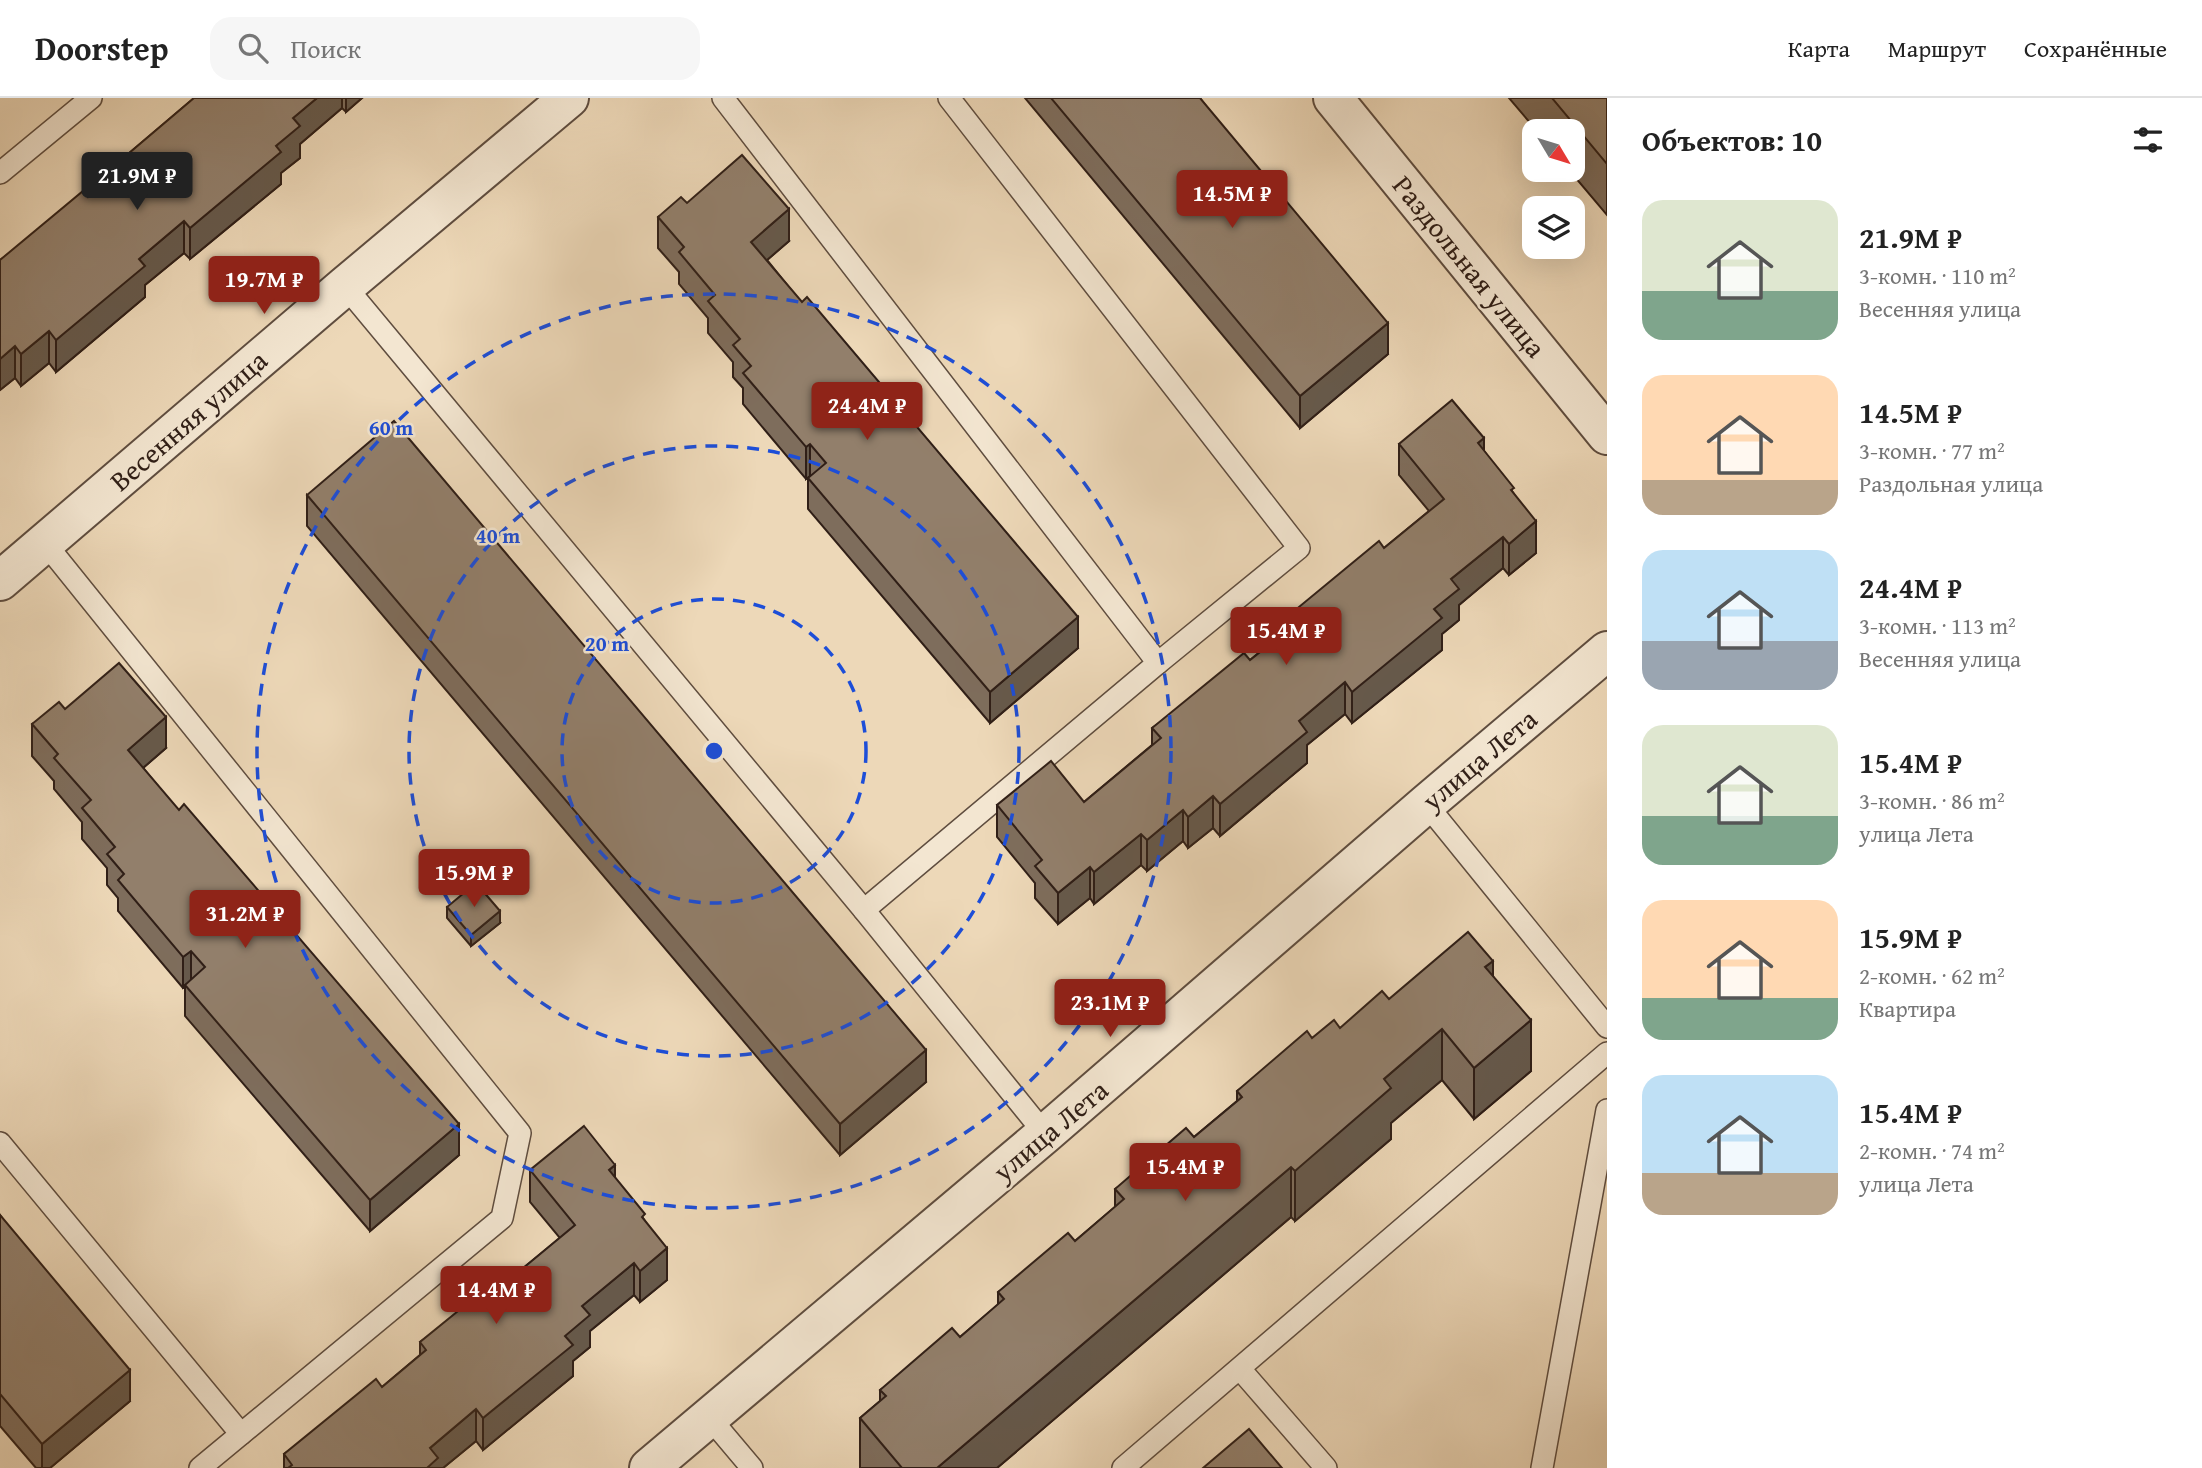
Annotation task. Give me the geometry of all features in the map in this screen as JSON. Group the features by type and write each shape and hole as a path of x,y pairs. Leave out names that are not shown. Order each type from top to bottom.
{"street":[{"name":"Весенняя улица","path":"0,581 569,98"},
{"name":"Раздольная улица","path":"1333,98 1607,435"},
{"name":"улица Лета","path":"649,1468 1045,1134 1607,651"}],"lane":[{"path":"0,173 91,98"},
{"path":"723,98 1158,663"},
{"path":"863,910 1299,548 948,98"},
{"path":"345,286 863,910 1045,1134"},
{"path":"45,543 520,1133 502,1218 200,1468"},
{"path":"1426,804 1607,1027"},
{"path":"1123,1468 1607,1054"},
{"path":"1542,1468 1607,1110"},
{"path":"0,1143 241,1434"},
{"path":"1240,1369 1326,1468"},
{"path":"709,1417 752,1468"}],"building":[{"path":"194,98 317,98 293,118 300,126 276,146 281,152 190,228 184,221 139,259 145,266 56,340 49,331 21,354 15,346 0,359 0,260 83,191 88,197 133,160 128,154"},
{"path":"1051,98 1200,98 1388,323 1300,396"},
{"path":"1552,98 1607,98 1607,164 1586,139 1586,119 1570,119"},
{"path":"742,155 789,209 751,242 802,302 807,297 1078,617 990,692 808,478 826,463 810,444 806,447 743,373 751,366 733,345 740,339 708,301 715,295 679,252 684,247 658,217 681,197 687,203"},
{"path":"1452,400 1484,438 1478,443 1536,521 1509,544 1503,537 1451,579 1459,589 1434,609 1442,618 1352,692 1345,682 1299,721 1307,732 1220,804 1213,796 1188,817 1183,810 1147,840 1141,834 1094,872 1090,867 1058,893 1035,866 1042,860 997,805 1051,761 1084,802 1161,738 1152,728 1244,653 1250,660 1295,624 1288,616 1379,541 1384,548 1444,499 1399,444"},
{"path":"394,421 926,1050 840,1124 307,495"},
{"path":"119,663 166,717 128,750 179,810 184,804 459,1124 370,1200 185,985 205,967 191,951 183,957 118,880 124,874 107,854 115,847 82,808 91,800 54,758 58,754 32,724 59,702 65,709"},
{"path":"476,883 500,911 471,935 447,907"},
{"path":"1468,932 1493,961 1485,967 1531,1020 1474,1068 1442,1029 1384,1079 1391,1088 1295,1171 1291,1167 937,1468 902,1468 860,1418 886,1396 880,1390 952,1328 960,1337 1004,1299 998,1292 1068,1233 1075,1241 1124,1199 1115,1189 1186,1128 1194,1137 1242,1097 1237,1091 1307,1031 1312,1038 1334,1020 1340,1028 1382,991 1389,999"},
{"path":"584,1126 615,1165 609,1170 645,1214 642,1217 667,1248 640,1271 634,1263 582,1306 590,1315 565,1336 573,1345 483,1418 476,1409 430,1448 438,1458 427,1468 288,1468 292,1465 284,1454 376,1379 382,1387 426,1350 420,1342 511,1268 516,1274 575,1225 530,1170"},
{"path":"0,1215 130,1370 42,1444 0,1394"},
{"path":"1249,1429 1282,1468 1203,1468"}]}
